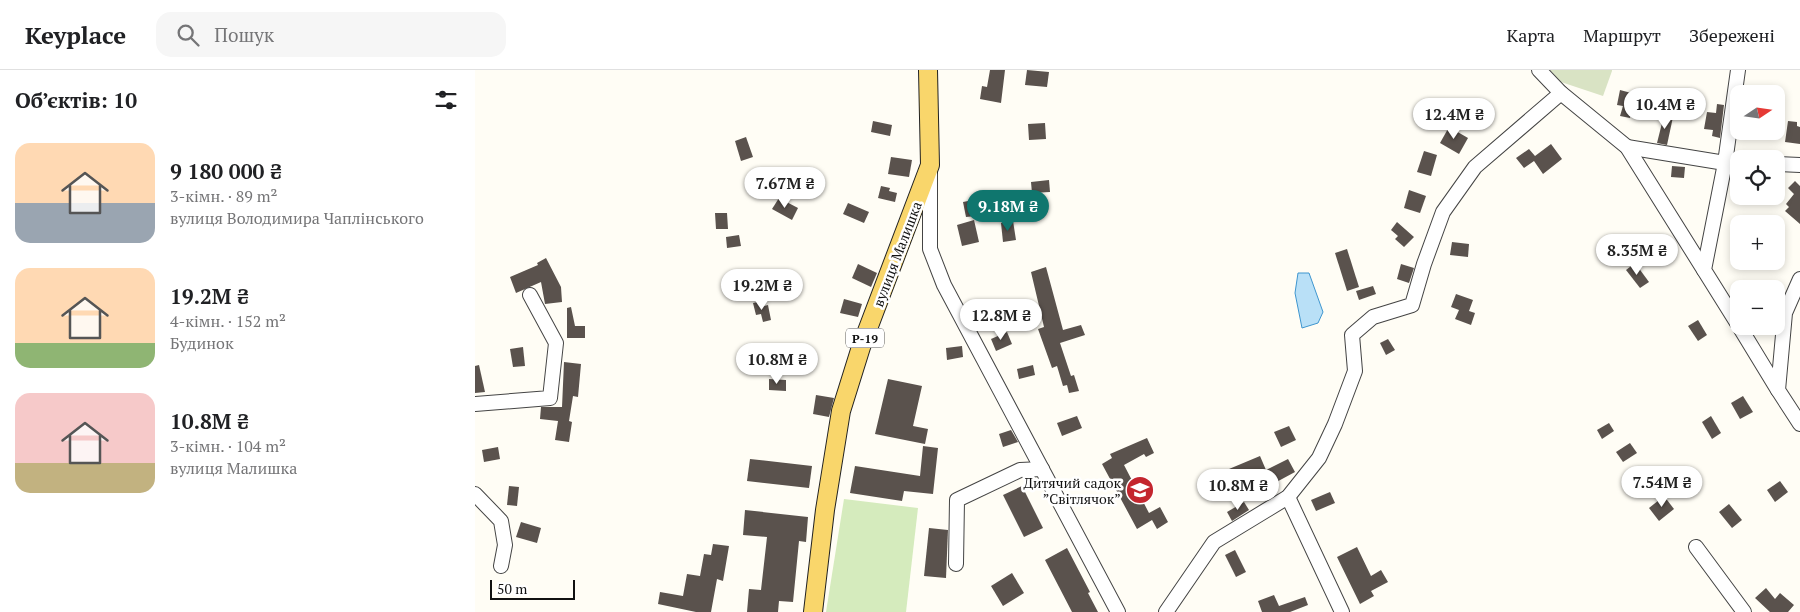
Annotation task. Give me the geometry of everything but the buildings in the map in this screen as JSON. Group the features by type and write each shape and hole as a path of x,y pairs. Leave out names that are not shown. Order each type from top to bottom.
{"main road":[{"name":"вулиця Малишка","path":"813,612 825,510 841,411 861,348 930,165 928,70"}],"street":[{"path":"1539,70 1561,93 1627,147 1730,312"},
{"path":"1733,150 1738,70"},
{"path":"1166,612 1214,542 1288,496 1319,458 1335,424 1355,371 1352,335 1373,317 1412,305 1424,264 1443,212 1475,167 1561,93"},
{"path":"1627,147 1730,163"},
{"path":"1785,164 1800,165"},
{"path":"930,165 930,249 944,285 1119,612"},
{"path":"1704,270 1730,171"},
{"path":"1779,390 1785,313 1800,279"},
{"path":"475,404 550,398 556,342 531,295"},
{"path":"1745,335 1800,424"},
{"path":"956,564 957,500 1021,470 1042,469"},
{"path":"475,494 501,521 505,545 501,566"},
{"path":"1288,496 1342,612"},
{"path":"1696,547 1744,612"}],"green space":[{"path":"1550,70 1612,71 1603,96 1561,82"},
{"path":"844,499 918,508 906,612 826,612"}],"water":[{"path":"1298,273 1309,273 1323,312 1318,323 1302,328 1295,293"}],"place":[{"name":"Дитячий садок ”Світлячок”","path":"1140,490"}]}
